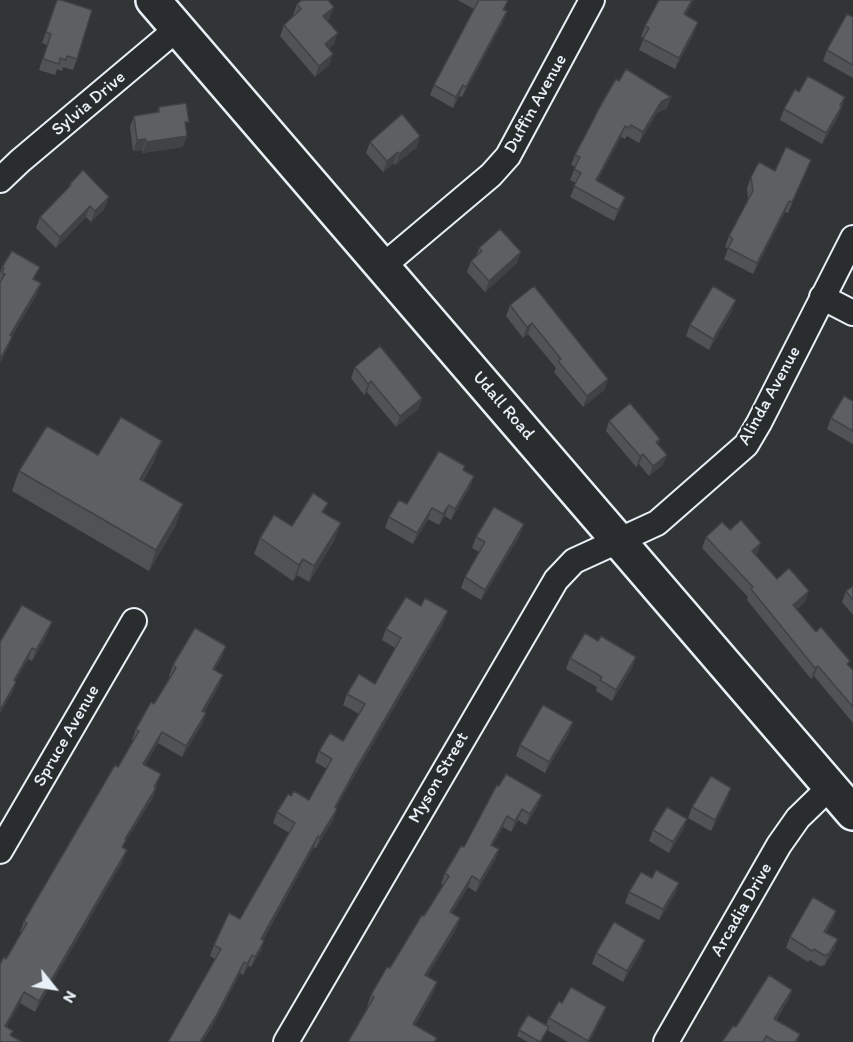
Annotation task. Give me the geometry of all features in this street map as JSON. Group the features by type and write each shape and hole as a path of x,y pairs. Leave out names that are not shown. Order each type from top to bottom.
{"main road":[{"name":"Udall Road","path":"153,0 853,813"}],"street":[{"name":"Duffin Avenue","path":"383,266 491,175 508,156 592,0"},
{"name":"Sylvia Drive","path":"0,180 178,28"},
{"name":"Alinda Avenue","path":"618,540 657,523 746,446 853,238"},
{"path":"822,297 853,313"},
{"name":"Myson Street","path":"286,1042 548,590 563,570 574,561 618,540"},
{"name":"Spruce Avenue","path":"0,850 134,621"},
{"name":"Arcadia Drive","path":"666,1042 779,845 798,818 830,787"}],"building":[{"path":"57,0 92,10 77,59 67,56 66,60 60,58 59,64 43,59 51,34 46,32"},
{"path":"302,0 328,0 334,7 323,16 338,33 325,44 333,54 319,66 284,25 301,9 297,4"},
{"path":"479,0 508,0 503,10 507,11 466,87 463,85 456,97 434,85"},
{"path":"659,0 692,0 684,14 698,22 679,58 643,39 649,28 645,26"},
{"path":"847,14 853,17 853,65 827,50"},
{"path":"626,69 671,97 661,102 643,132 631,125 629,128 625,126 596,180 625,197 618,210 574,186 581,173 574,169 580,157 575,155 602,103 616,79 619,81"},
{"path":"808,76 845,97 826,133 784,109 795,89 799,92"},
{"path":"186,103 189,122 185,122 187,136 146,142 146,139 137,140 134,116 159,112 159,107"},
{"path":"402,114 420,136 387,161 370,142"},
{"path":"786,147 811,160 792,202 789,201 757,263 728,248 733,239 729,236 753,191 751,177 759,162 775,171"},
{"path":"83,170 109,197 95,211 90,206 60,237 40,217"},
{"path":"500,229 521,252 489,281 471,261 482,251 479,248"},
{"path":"12,251 40,267 33,279 41,283 10,335 12,337 0,359 0,282 5,274 2,273 4,268 2,267"},
{"path":"534,286 608,379 587,396 558,361 561,359 532,323 527,327 510,305"},
{"path":"713,286 736,300 713,339 690,325"},
{"path":"380,346 422,398 400,416 371,381 368,384 355,367"},
{"path":"844,396 853,401 853,431 831,418"},
{"path":"630,403 660,439 656,442 667,455 653,466 643,454 640,456 609,421"},
{"path":"121,417 162,441 140,479 183,504 156,550 19,471 47,426 98,455"},
{"path":"439,451 465,466 463,470 474,476 455,509 449,505 443,514 432,508 417,533 389,517 399,500 407,504"},
{"path":"313,493 328,503 322,512 341,523 314,566 303,559 299,565 260,538 274,515 292,526"},
{"path":"494,507 524,524 485,590 465,577 485,542 476,537"},
{"path":"741,520 761,543 752,551 777,579 789,568 809,591 793,605 816,632 821,627 850,661 847,664 853,670 853,707 818,666 815,668 751,589 753,587 706,537 722,522 730,530"},
{"path":"853,586 853,600 846,591"},
{"path":"406,597 421,606 425,598 448,611 354,772 335,807 337,809 320,837 318,836 261,939 264,941 255,957 252,955 247,964 244,962 200,1042 168,1042 221,949 214,945 229,913 240,919 295,823 277,812 288,794 291,796 294,791 309,800 332,759 319,751 330,733 343,741 365,704 347,694 359,674 375,684 401,638 386,629"},
{"path":"22,605 52,622 36,650 32,648 0,710 0,642"},
{"path":"195,628 226,646 213,669 223,675 202,711 206,713 186,746 162,732 143,764 161,774 154,787 156,788 125,839 122,847 127,850 39,1001 24,992 5,1026 13,1031 10,1035 22,1042 0,1042 0,964 4,957 6,959 27,923 24,921 115,765 118,767 139,731 136,729 151,702 154,704 176,668 173,665"},
{"path":"585,633 598,641 601,636 636,657 616,690 600,680 602,677 570,658"},
{"path":"543,705 573,722 549,762 520,745"},
{"path":"506,774 542,795 530,814 522,809 515,821 507,816 491,845 499,849 480,881 472,876 450,912 460,918 425,975 437,982 413,1024 437,1038 434,1042 348,1042 374,997 371,995 387,967 390,968 449,876 445,873 461,846 464,847 497,785 499,786"},
{"path":"711,776 731,788 715,820 692,807"},
{"path":"667,807 687,819 673,842 653,830"},
{"path":"656,870 679,883 663,909 629,892 641,872 652,878"},
{"path":"813,897 836,911 824,932 838,939 825,956 814,949 812,951 790,937"},
{"path":"614,922 645,940 627,971 596,953"},
{"path":"769,975 792,990 774,1019 800,1034 795,1042 776,1042 766,1036 763,1042 722,1042 733,1026 736,1027"},
{"path":"571,987 606,1007 588,1041 549,1018 559,1001 562,1003"},
{"path":"528,1015 549,1027 540,1042 519,1030"}]}
